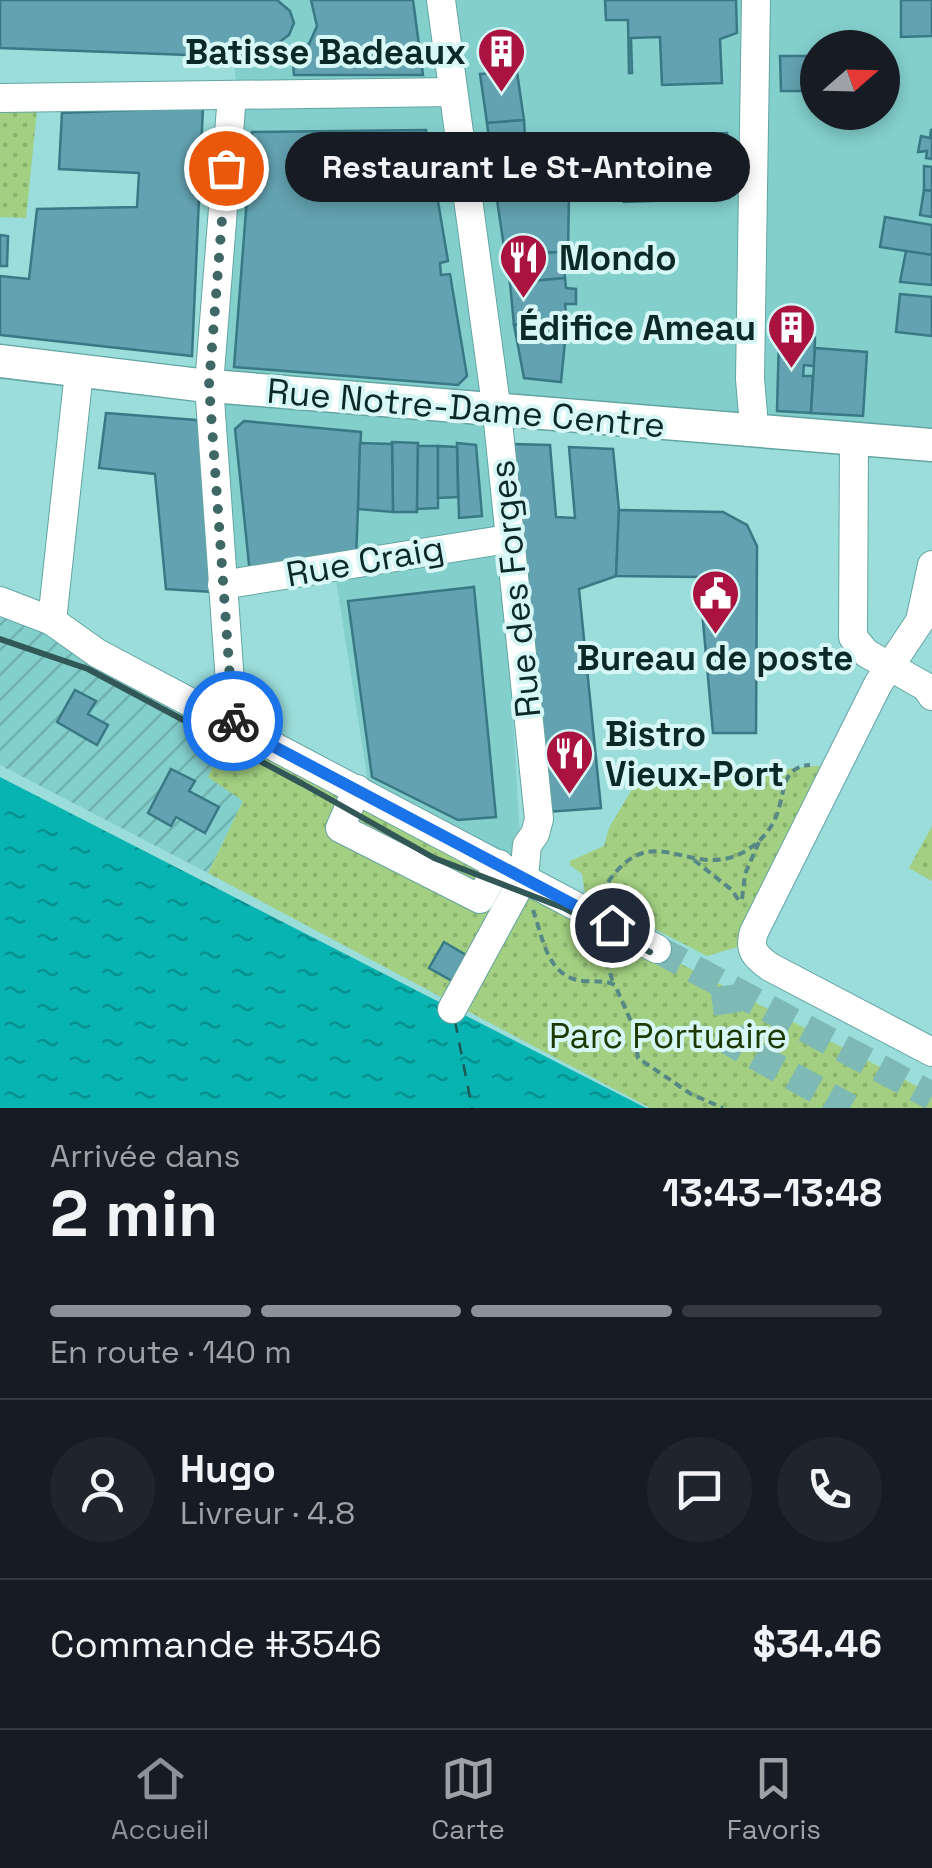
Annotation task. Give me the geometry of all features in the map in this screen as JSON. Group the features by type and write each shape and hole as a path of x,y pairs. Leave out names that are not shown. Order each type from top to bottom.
{"main road":[{"name":"Rue Notre-Dame Centre","path":"0,361 496,412 932,445"}],"street":[{"name":"Rue des Forges","path":"441,0 496,412 538,812 536,834 512,870"},
{"path":"749,432 753,414 750,379 756,0"},
{"path":"0,98 453,92"},
{"path":"232,95 209,385 233,725"},
{"path":"52,621 79,372"},
{"path":"854,439 851,632 862,650 926,687 932,696"},
{"name":"Rue Craig","path":"222,585 508,538"},
{"path":"928,1041 770,966 753,951 754,932 878,684 920,621 932,565"},
{"path":"0,601 52,621 97,653 656,949"},
{"path":"357,790 340,828 480,900 512,870"},
{"path":"452,1009 512,870"}],"path":[{"path":"599,896 621,867 646,852 662,850 712,860 732,857 760,841 778,814 787,778 798,767 812,765 832,776"},
{"path":"690,857 732,890 741,905"},
{"path":"512,870 557,970 573,979 612,983 633,1026 638,1058 691,1094 723,1108"}],"shaded area":[{"path":"224,0 434,0 494,410 210,384 237,87"},
{"path":"440,0 754,0 750,438 500,409"},
{"path":"757,0 932,0 932,435 756,431"},
{"path":"209,386 493,414 504,534 221,597"},
{"path":"504,536 522,873 370,794 335,574"},
{"path":"0,612 45,629 230,730 243,800 208,873 0,765"}],"green space":[{"path":"37,110 26,218 0,217 0,111"},
{"name":"Parc Portuaire","path":"230,730 932,1094 932,1108 650,1108 208,873 243,801 208,777"},
{"path":"833,767 744,945 707,956 585,893 582,874 570,865 570,861 604,846 609,828 632,789 677,775 708,772 748,776"},
{"path":"932,826 932,881 909,868"}],"water":[{"path":"0,777 646,1108 0,1108"}],"building":[{"path":"0,0 277,0 290,11 294,23 289,35 278,43 273,58 0,48"},
{"path":"311,0 413,0 423,75 294,75 292,52 309,44 317,26"},
{"path":"605,0 736,0 737,33 720,39 722,83 662,85 660,37 631,38 629,73 628,20 606,20"},
{"path":"901,0 932,0 932,36 901,37"},
{"path":"780,56 800,56 800,91 781,91"},
{"name":"Batisse Badeaux","path":"517,72 524,120 487,123 480,74"},
{"path":"203,107 192,356 0,335 0,276 29,279 37,209 137,207 139,173 59,169 62,113"},
{"path":"524,120 525,137 571,138 569,194 496,193 487,123"},
{"path":"426,130 448,261 440,263 441,275 450,274 467,376 458,385 234,367 252,132"},
{"path":"931,130 932,159 926,158 927,151 918,152 921,136 930,138"},
{"path":"727,133 729,198 624,202 619,137"},
{"path":"924,166 932,167 932,191 924,190"},
{"path":"924,190 932,191 932,217 920,215"},
{"path":"496,193 569,194 568,252 505,254"},
{"path":"885,217 932,225 932,255 880,247"},
{"path":"0,235 8,236 7,266 0,266"},
{"path":"906,251 932,255 932,285 900,282"},
{"path":"562,252 565,278 510,283 505,254"},
{"path":"565,278 566,288 576,289 576,304 565,304 567,322 514,325 510,283"},
{"path":"900,294 932,297 932,336 896,332"},
{"path":"567,322 561,382 524,378 514,325"},
{"name":"Édifice Ameau","path":"779,336 815,338 814,366 804,365 803,376 813,376 811,413 777,411"},
{"path":"815,348 867,352 863,416 811,413"},
{"path":"106,413 196,420 202,427 212,592 166,589 155,474 99,468"},
{"path":"244,421 361,432 356,558 250,574 235,429"},
{"path":"392,442 418,443 417,512 393,512"},
{"path":"360,443 392,444 393,512 358,509"},
{"path":"457,443 476,445 482,516 459,518"},
{"path":"512,444 550,445 556,517 575,518 569,447 613,449 619,510 616,576 579,589 601,808 546,812"},
{"path":"418,446 438,446 438,508 417,509"},
{"path":"438,446 457,447 458,497 438,498"},
{"path":"619,510 723,512 747,525 757,546 756,733 713,733 699,577 616,576"},
{"path":"474,587 496,817 458,820 372,777 348,601"},
{"path":"75,690 96,701 88,714 108,725 97,745 57,722"},
{"path":"171,769 195,781 189,791 219,807 205,833 176,817 171,826 148,813"},
{"path":"444,942 466,955 452,981 429,968"}],"ferry route":[{"path":"455,1021 472,1108"}],"tunnel":[{"path":"657,949 932,1096"},
{"path":"724,986 732,1043 850,1108"}],"railway":[{"path":"0,639 88,669 434,858 564,908 650,952"}],"way so far":[{"path":"226,168 209,385 233,721"}],"place":[{"name":"Batisse Badeaux","path":"501,94"},
{"name":"Restaurant Le St-Antoine","path":"226,168"},
{"name":"Mondo","path":"524,300"},
{"name":"Édifice Ameau","path":"791,370"},
{"name":"Bureau de poste","path":"715,636"},
{"name":"Bistro Vieux-Port","path":"570,796"}],"route":[{"path":"233,721 233,725 612,925"}]}
